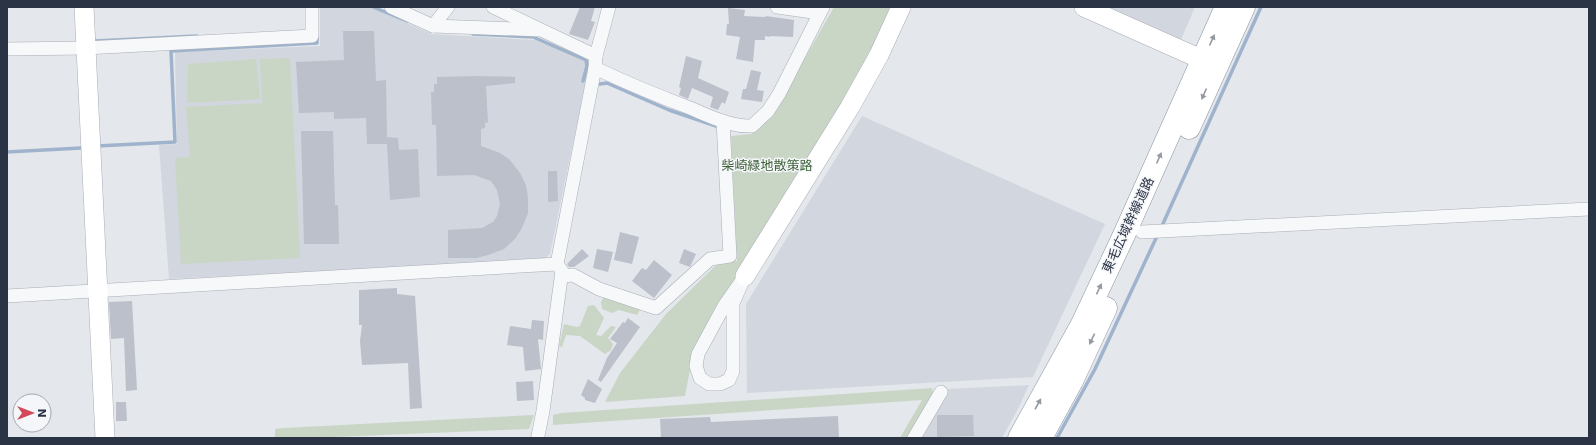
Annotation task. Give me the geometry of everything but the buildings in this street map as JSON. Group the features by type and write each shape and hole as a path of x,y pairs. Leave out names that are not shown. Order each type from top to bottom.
{"highway":[{"name":"東毛広域幹線道路","path":"1019,438 1082,324 1124,235 1226,7"},
{"name":"東毛広域幹線道路","path":"1041,438 1072,381 1142,232 1244,7"}],"street":[{"path":"84,7 105,438"},
{"path":"7,49 85,48 312,36 312,7"},
{"path":"391,7 433,26 540,30"},
{"path":"433,26 448,7"},
{"path":"493,7 540,30 637,87 723,120 743,126 752,126 768,111 779,94 822,10 776,7"},
{"path":"538,436 543,411 560,270 596,62 608,7"},
{"path":"745,276 733,303 733,371 729,380 720,384 709,384 700,378 696,366 698,354 724,306 745,276 850,107 879,55 900,7"},
{"path":"1084,7 1202,60"},
{"path":"7,296 560,270 599,289 656,308 710,259 730,256 723,120"},
{"path":"1142,232 1589,208"},
{"path":"914,438 941,392"}],"shaded area":[{"path":"320,7 371,7 432,34 534,40 588,59 589,65 550,254 543,260 169,279 159,145 177,144 175,52 320,46"},
{"path":"1101,7 1195,7 1180,42"},
{"path":"862,116 1105,224 1033,377 747,393 746,304"},
{"path":"1029,385 1002,438 921,438 948,389"}],"green space":[{"name":"柴崎緑地散策路","path":"834,7 893,7 840,111 693,354 685,396 605,402 620,373 666,314 714,267 721,263 737,261 731,136 751,134 771,118"},
{"path":"290,58 300,258 181,264 175,158 190,157 186,107 262,103 260,59"},
{"path":"256,59 260,99 187,103 188,64"},
{"path":"605,294 641,308 637,315 619,310 612,313 602,309 601,302"},
{"path":"594,305 604,318 596,335 601,336 611,326 616,327 608,338 613,344 611,350 605,354 580,336 566,335 562,347 559,346 564,324 577,327 580,326 588,306"},
{"path":"932,388 934,397 909,438 900,438 922,400 553,425 553,415 561,413"},
{"path":"534,415 529,429 309,438 275,438 275,429 284,428"}],"waterway":[{"path":"373,7 407,21"},
{"path":"1161,228 1261,7"},
{"path":"473,34 533,37 586,60 587,66 583,81"},
{"path":"92,39 95,41 197,36"},
{"path":"97,146 175,142 171,51 317,43 317,36"},
{"path":"600,84 607,83 669,110 716,126"},
{"path":"7,152 81,148"},
{"path":"1057,438 1095,369 1158,234"}]}
